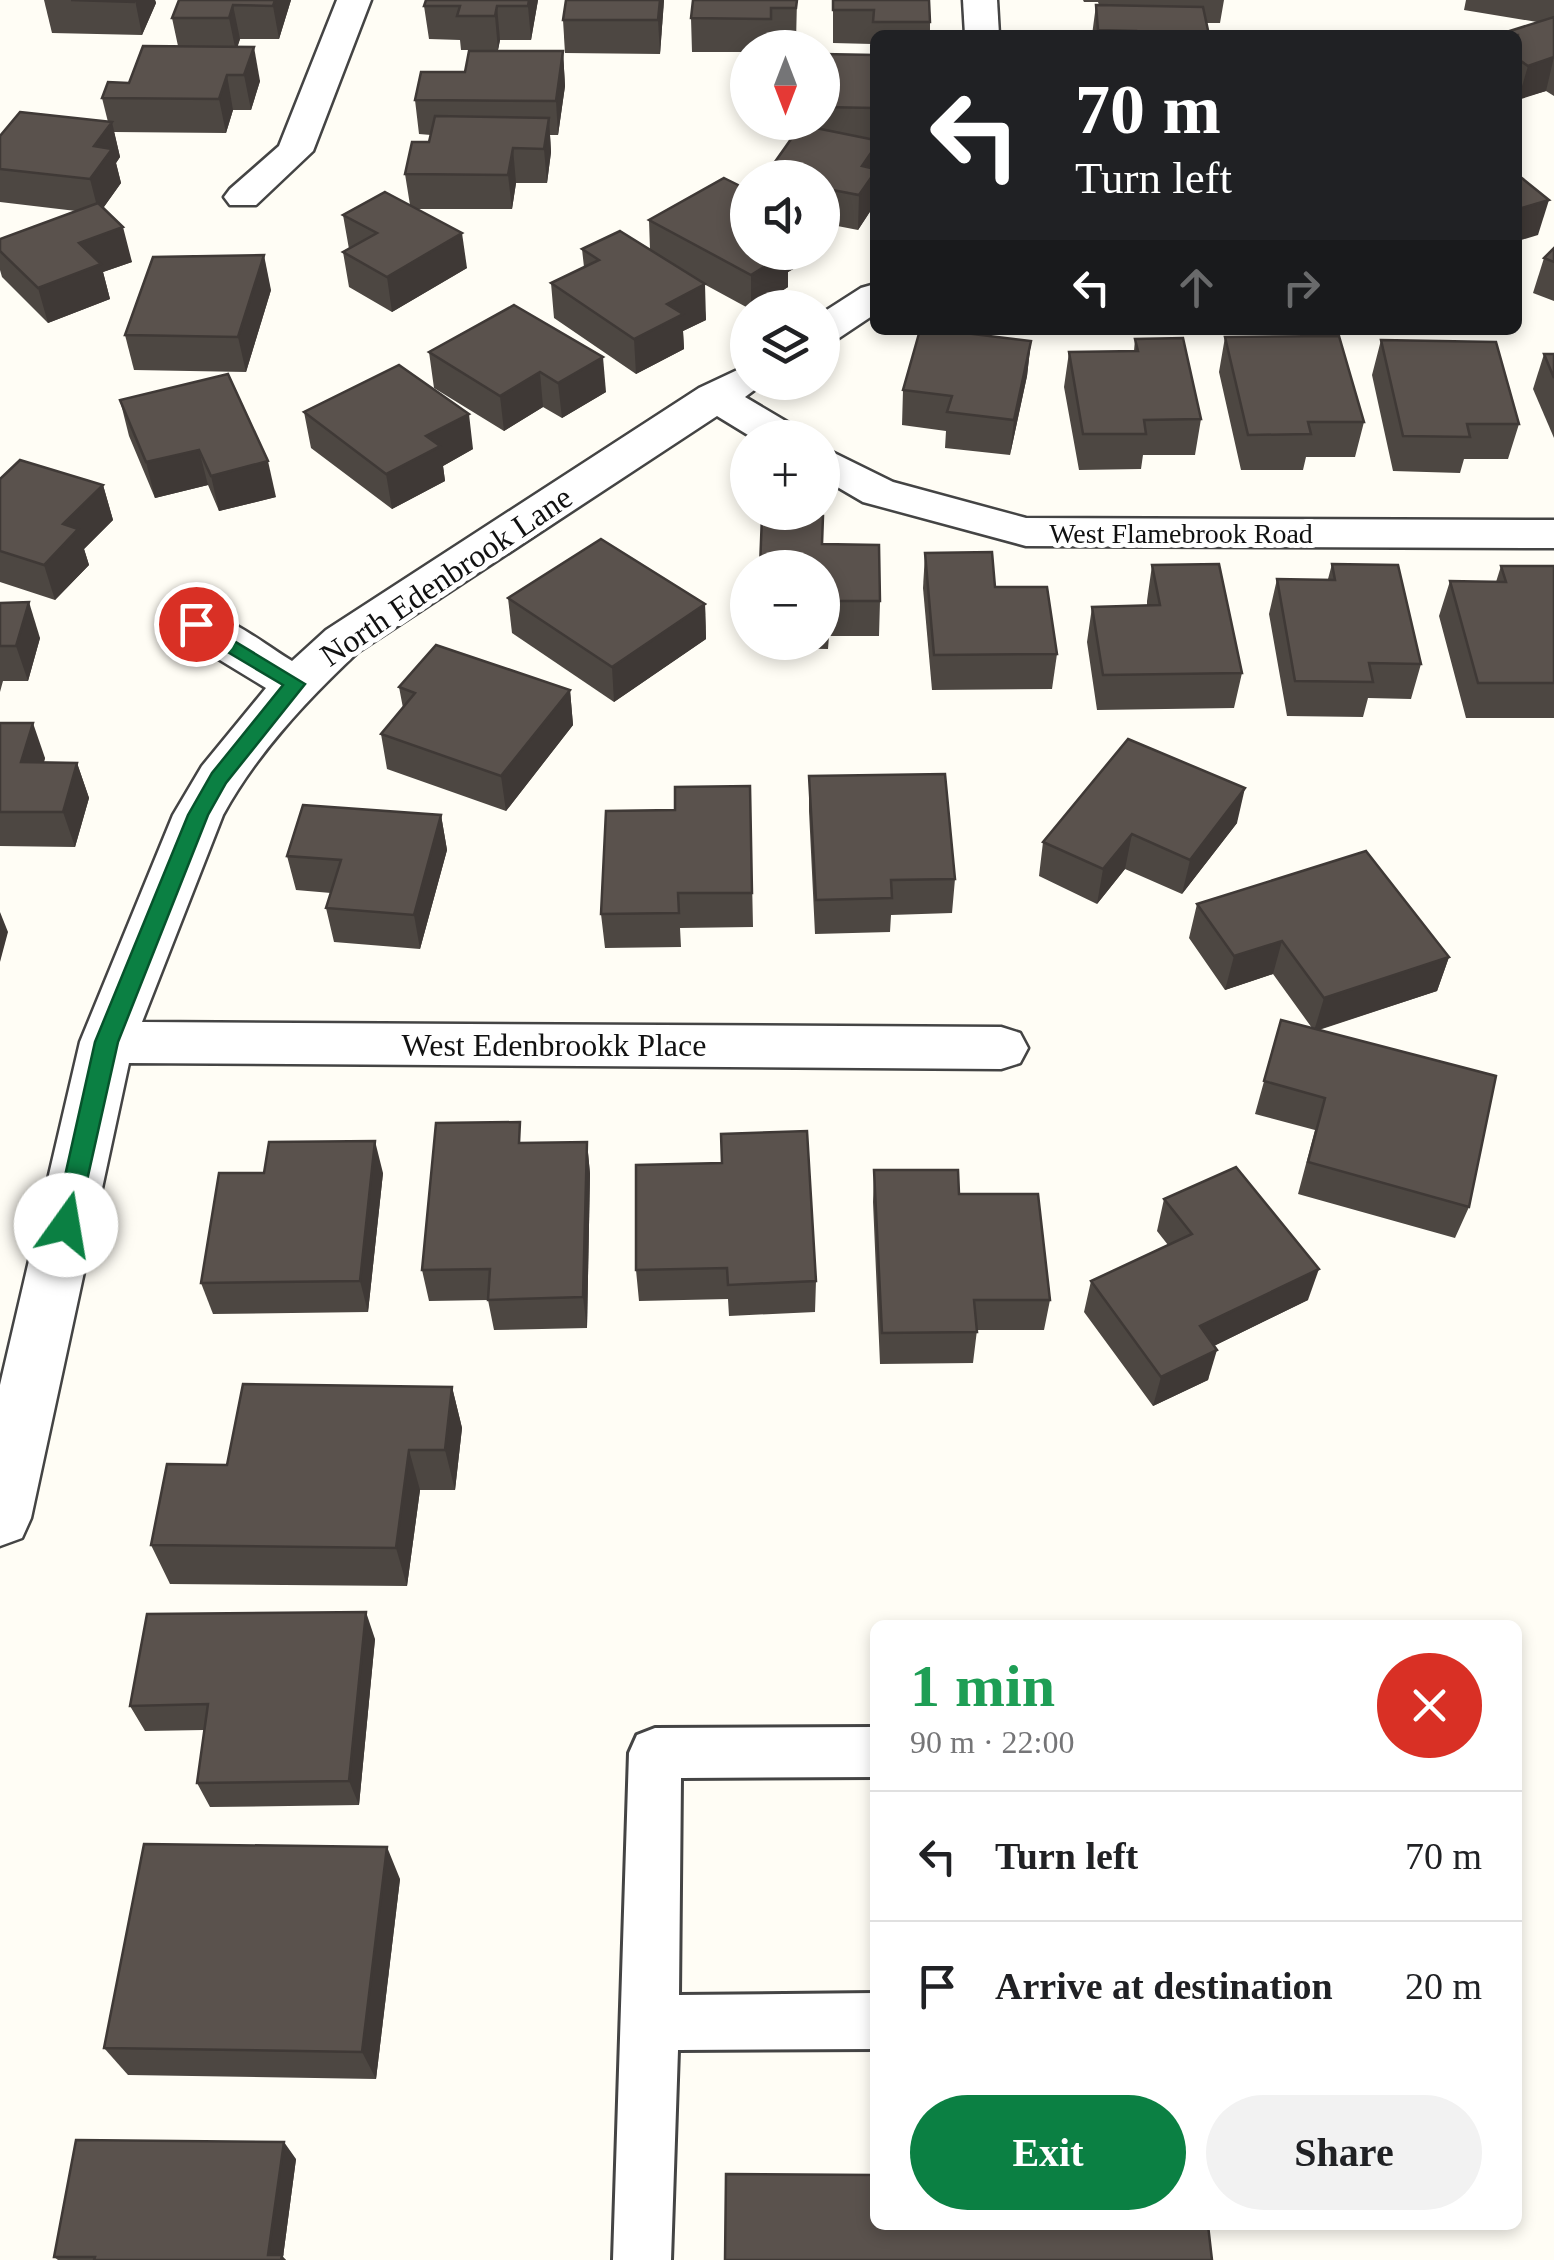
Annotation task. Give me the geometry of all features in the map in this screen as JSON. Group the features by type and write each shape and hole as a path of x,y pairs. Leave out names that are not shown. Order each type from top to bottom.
{"street":[{"path":"243,197 295,151 354,0"},
{"path":"980,0 982,30"},
{"path":"840,319 870,299"},
{"name":"North Edenbrook Lane","path":"0,1518 106,1042 198,815 219,778 295,684 342,641 730,388"},
{"path":"745,400 765,420"},
{"name":"West Flamebrook Road","path":"840,470 878,492 1026,532 1554,534"},
{"path":"196,624 295,684"},
{"name":"West Edenbrookk Place","path":"106,1042 1002,1048"}],"lane":[{"path":"642,2260 652,2023 655,1753 870,1752"},
{"path":"652,2023 870,2022"}],"building":[{"path":"71,0 135,0 134,2"},
{"path":"179,0 275,0 273,6 233,5 229,18 172,18"},
{"path":"426,0 529,0 528,6 497,6 495,16 457,16 460,6 424,6"},
{"path":"566,0 660,0 658,20 563,20"},
{"path":"693,0 797,0 796,8 771,8 771,19 691,18"},
{"path":"833,0 929,0 930,22 873,22 874,10 833,10"},
{"path":"1096,5 1203,7 1208,30 1098,30"},
{"path":"1554,17 1554,57 1528,66 1522,62 1522,30 1513,30"},
{"path":"143,46 254,47 244,75 227,75 219,99 102,98 108,82 129,83"},
{"path":"469,51 563,51 556,101 415,100 421,72 465,72"},
{"path":"840,54 870,55 870,108 840,107"},
{"path":"20,112 112,122 94,146 112,149 90,179 0,169 0,136"},
{"path":"435,116 549,118 544,149 513,148 508,175 405,174 412,142 429,142"},
{"path":"840,133 870,139 870,154 862,166 870,168 870,179 859,195 840,191 840,160 776,160 790,140 840,140"},
{"path":"724,178 730,181 730,264 649,220"},
{"path":"1522,178 1549,200 1522,208"},
{"path":"385,192 462,233 387,277 343,252 377,233 343,215"},
{"path":"98,203 123,227 79,243 101,264 38,288 0,251 0,239"},
{"path":"620,231 705,284 667,304 683,314 634,339 551,283 599,260 582,249"},
{"path":"1554,248 1554,262 1544,258"},
{"path":"264,255 238,337 125,335 153,257"},
{"path":"514,305 603,357 558,383 540,372 500,396 429,352"},
{"path":"919,335 981,335 1031,341 1014,420 947,412 952,396 903,390"},
{"path":"1339,336 1364,422 1308,422 1311,434 1248,435 1225,337"},
{"path":"1183,338 1201,419 1144,420 1146,434 1083,434 1069,352 1138,351 1135,339"},
{"path":"1381,340 1496,342 1519,424 1467,424 1470,437 1403,436"},
{"path":"1544,354 1554,354 1554,378"},
{"path":"399,365 469,414 426,436 440,446 386,474 304,412"},
{"path":"228,374 268,461 211,476 199,450 146,462 120,400"},
{"path":"20,460 103,485 63,524 78,529 44,565 0,551 0,479"},
{"path":"761,530 822,530 822,544 879,545 880,601 840,601 840,550 761,550"},
{"path":"601,539 705,604 612,667 508,598"},
{"path":"992,552 995,587 1047,587 1057,654 934,655 925,553"},
{"path":"1219,564 1242,673 1103,675 1092,607 1160,605 1152,565"},
{"path":"1332,564 1398,565 1421,664 1369,663 1373,682 1295,681 1277,579 1335,580"},
{"path":"1501,566 1554,566 1554,683 1478,683 1450,581 1506,582"},
{"path":"29,602 16,646 0,646 0,603"},
{"path":"436,645 570,690 501,776 381,734 415,693 399,687"},
{"path":"0,723 33,723 21,762 77,763 63,812 0,812"},
{"path":"1128,739 1245,788 1190,860 1132,834 1103,869 1043,842"},
{"path":"945,774 955,879 891,880 892,898 816,900 809,776"},
{"path":"750,786 752,893 678,893 679,913 601,914 606,811 675,810 675,787"},
{"path":"303,805 441,815 414,915 326,908 341,860 287,856"},
{"path":"1366,851 1449,957 1324,998 1282,941 1234,956 1197,904"},
{"path":"1281,1020 1496,1076 1469,1207 1308,1162 1325,1098 1264,1081"},
{"path":"520,1122 519,1143 587,1142 583,1297 488,1300 490,1269 422,1270 436,1123"},
{"path":"807,1131 816,1281 728,1285 727,1268 636,1270 636,1165 722,1163 721,1134"},
{"path":"375,1141 360,1281 201,1283 219,1173 264,1173 269,1142"},
{"path":"1236,1167 1319,1269 1200,1326 1217,1350 1161,1377 1091,1281 1192,1234 1164,1199"},
{"path":"874,1170 958,1170 959,1194 1038,1194 1050,1300 974,1300 977,1332 882,1333"},
{"path":"243,1384 452,1387 445,1450 409,1450 396,1548 151,1545 167,1464 227,1465"},
{"path":"366,1612 349,1781 197,1783 208,1704 130,1706 147,1614"},
{"path":"144,1844 387,1847 362,2052 104,2048"},
{"path":"76,2140 284,2142 268,2255 282,2255 281,2260 54,2257"},
{"path":"726,2174 870,2175 870,2230 1209,2230 1212,2260 725,2260"}],"route":[{"path":"66,1225 106,1042 198,815 219,778 295,684 196,624"}]}
